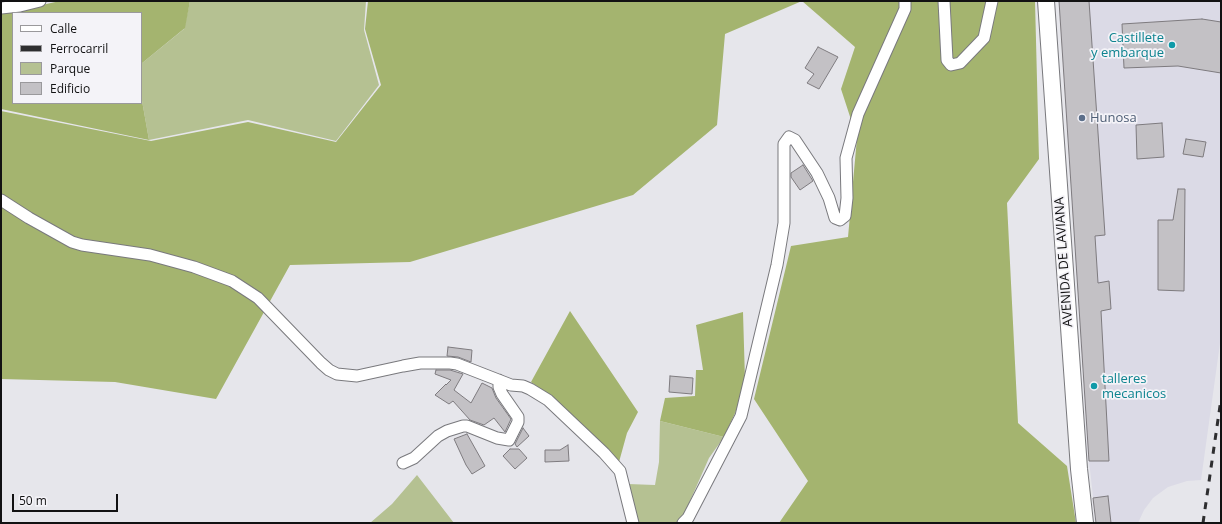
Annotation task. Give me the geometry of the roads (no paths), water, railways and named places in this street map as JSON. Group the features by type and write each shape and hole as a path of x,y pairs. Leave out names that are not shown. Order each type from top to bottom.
{"street":[{"path":"1,8 40,1"},
{"path":"683,523 688,518 741,416 777,266 784,223 784,144 789,137 795,140 817,173 835,218 840,220 845,216 847,198 846,158 858,114 905,9 905,1"},
{"path":"944,1 947,60 951,65 960,63 984,38 992,1"},
{"name":"AVENIDA DE LAVIANA","path":"1046,1 1079,469 1085,523"},
{"path":"1,200 29,218 72,242 82,245 150,255 194,267 232,281 258,298 321,363 329,370 337,374 343,376 357,376 399,366 420,363 450,363 511,384 522,386 548,400 604,453 620,471 633,523"},
{"path":"403,463 414,458 438,436 447,431 463,426 467,426 497,438 509,440 518,422 518,417 502,394 500,380"}],"railway":[{"path":"1203,523 1221,399"}],"place":[{"name":"Castillete y embarque","path":"1172,45"},
{"name":"Hunosa","path":"1082,118"},
{"name":"talleres mecanicos","path":"1094,386"}]}
